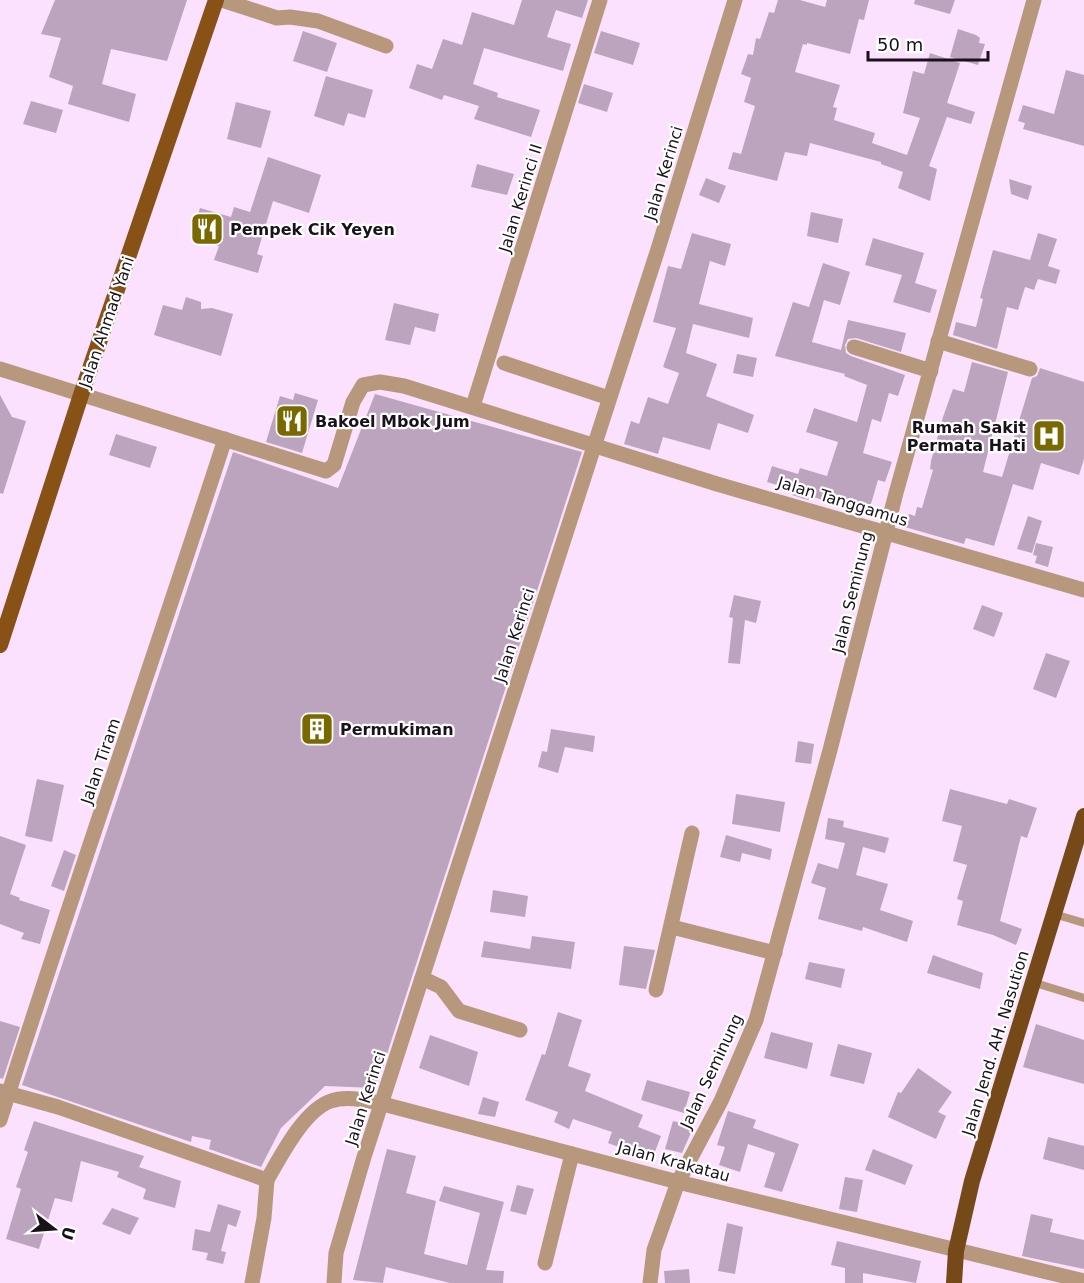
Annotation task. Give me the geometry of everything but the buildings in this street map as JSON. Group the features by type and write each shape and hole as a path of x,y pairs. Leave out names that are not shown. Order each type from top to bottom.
{"highway":[{"name":"Jalan Jend. AH. Nasution","path":"954,1283 957,1251 972,1181 1084,816"}],"main road":[{"name":"Jalan Ahmad Yani","path":"0,645 81,395 216,0"}],"street":[{"path":"222,0 277,18 290,16 318,21 386,46"},
{"name":"Jalan Kerinci II","path":"473,406 600,0"},
{"name":"Jalan Kerinci","path":"334,1283 336,1253 735,0"},
{"name":"Jalan Seminung","path":"650,1283 654,1250 678,1182 721,1101 749,1038 776,953 886,532 1034,0"},
{"path":"939,341 1030,369"},
{"path":"854,347 931,371"},
{"path":"504,363 609,398"},
{"path":"0,369 225,439"},
{"name":"Jalan Tanggamus","path":"225,439 326,471 334,465 353,402 363,385 380,382 404,386 473,406 593,446 1084,590"},
{"name":"Jalan Tiram","path":"0,1120 4,1093 119,763 225,439"},
{"path":"656,990 692,833"},
{"path":"672,927 776,953"},
{"path":"422,978 441,987 459,1011 520,1030"},
{"path":"4,1093 58,1107 267,1180 264,1218 252,1283"},
{"name":"Jalan Krakatau","path":"267,1180 284,1149 313,1112 337,1100 383,1104 678,1182 1084,1281"},
{"path":"545,1263 572,1154"}],"lane":[{"path":"1053,914 1084,923"},
{"path":"1032,982 1084,998"}],"place":[{"name":"Pempek Cik Yeyen","path":"207,229"},
{"name":"Bakoel Mbok Jum","path":"292,421"},
{"name":"Rumah Sakit Permata Hati","path":"1049,436"},
{"name":"Permukiman","path":"317,729"}]}
